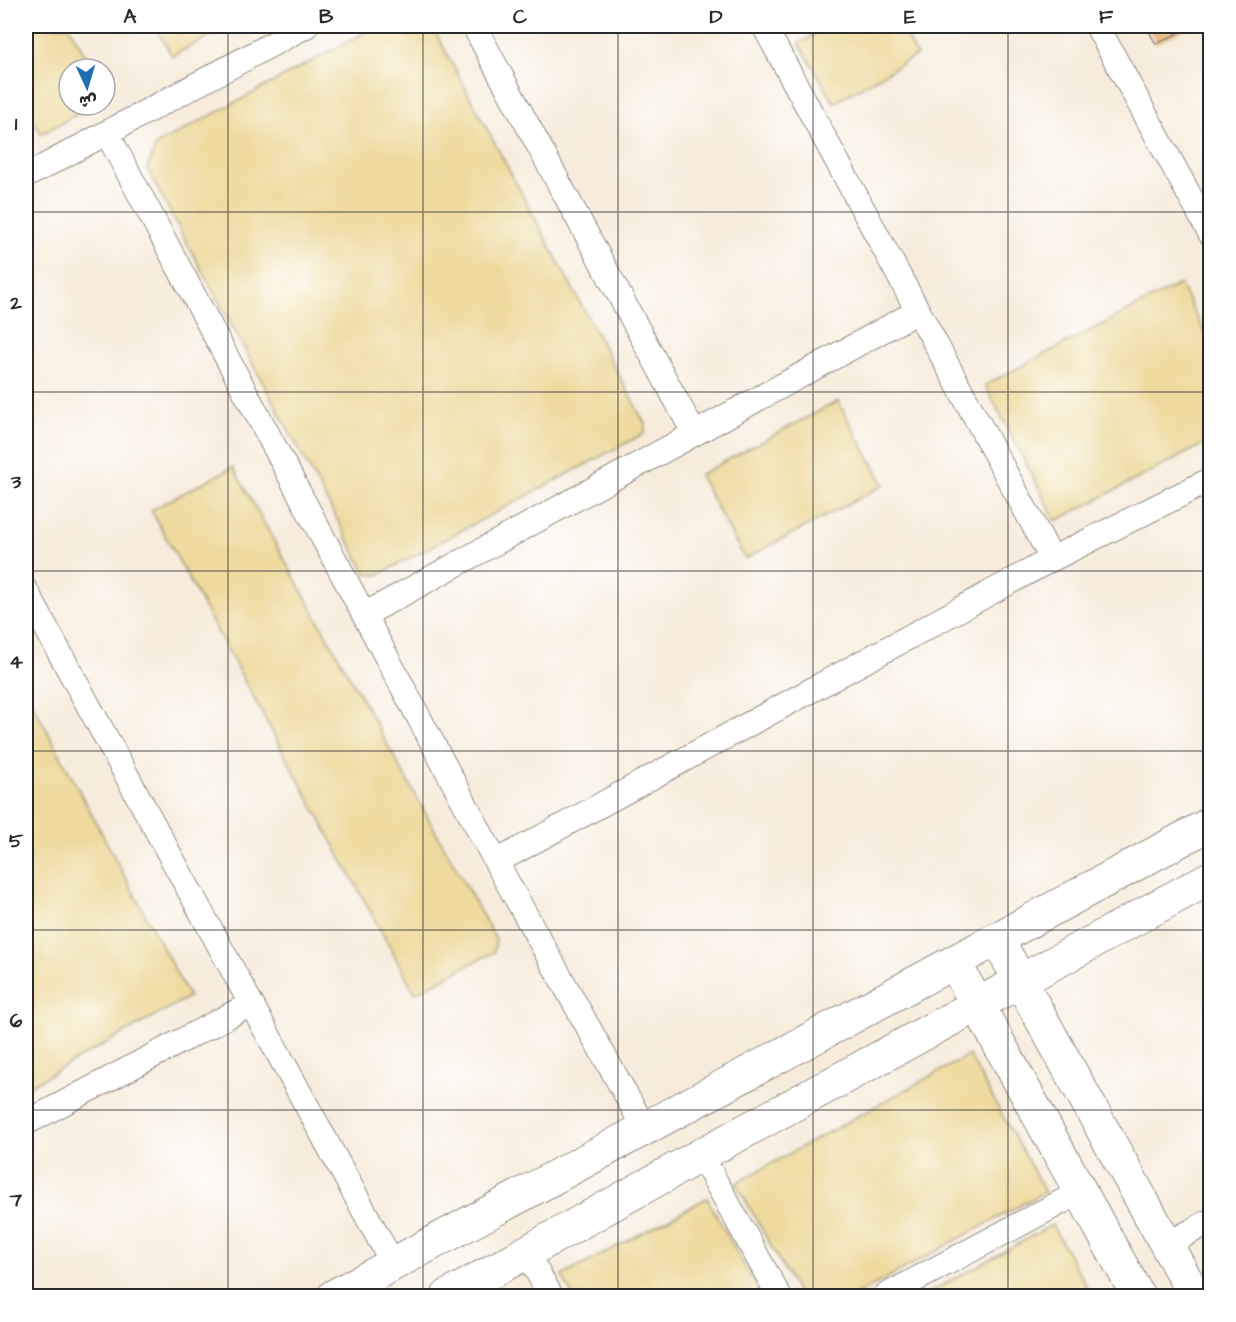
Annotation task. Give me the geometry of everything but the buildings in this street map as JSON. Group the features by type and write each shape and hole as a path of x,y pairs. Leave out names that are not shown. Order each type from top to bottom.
{"main road":[{"path":"334,1296 1210,824"},
{"path":"448,1296 701,1155 1210,878"},
{"path":"997,939 1195,1296"},
{"path":"954,962 1138,1296"}],"street":[{"path":"26,176 306,26"},
{"path":"474,26 694,433"},
{"path":"764,26 1052,559"},
{"path":"1097,26 1210,233"},
{"path":"107,133 496,862 645,1129"},
{"path":"364,615 918,311"},
{"path":"496,862 1052,559 1210,480"},
{"path":"26,591 393,1264"},
{"path":"26,1123 251,1004"},
{"path":"701,1155 778,1296"},
{"path":"885,1296 1080,1192"},
{"path":"1166,1245 1210,1221"},
{"path":"526,1252 551,1296"}],"sand":[{"path":"26,26 69,26 86,57 57,57 57,117 72,117 41,134 26,106"},
{"path":"155,26 229,26 172,56"},
{"path":"377,26 432,26 645,424 645,433 378,575 366,573 147,169 156,145"},
{"path":"830,26 900,26 917,55 834,103 799,43"},
{"path":"1180,284 1210,343 1210,441 1056,521 985,385"},
{"path":"838,401 884,485 745,559 699,475"},
{"path":"233,467 496,940 494,952 415,993 151,510"},
{"path":"26,691 189,997 26,1088"},
{"path":"969,1055 1045,1192 854,1296 799,1296 736,1183"},
{"path":"707,1198 761,1296 573,1296 562,1276"},
{"path":"1052,1225 1092,1296 923,1296"}]}
